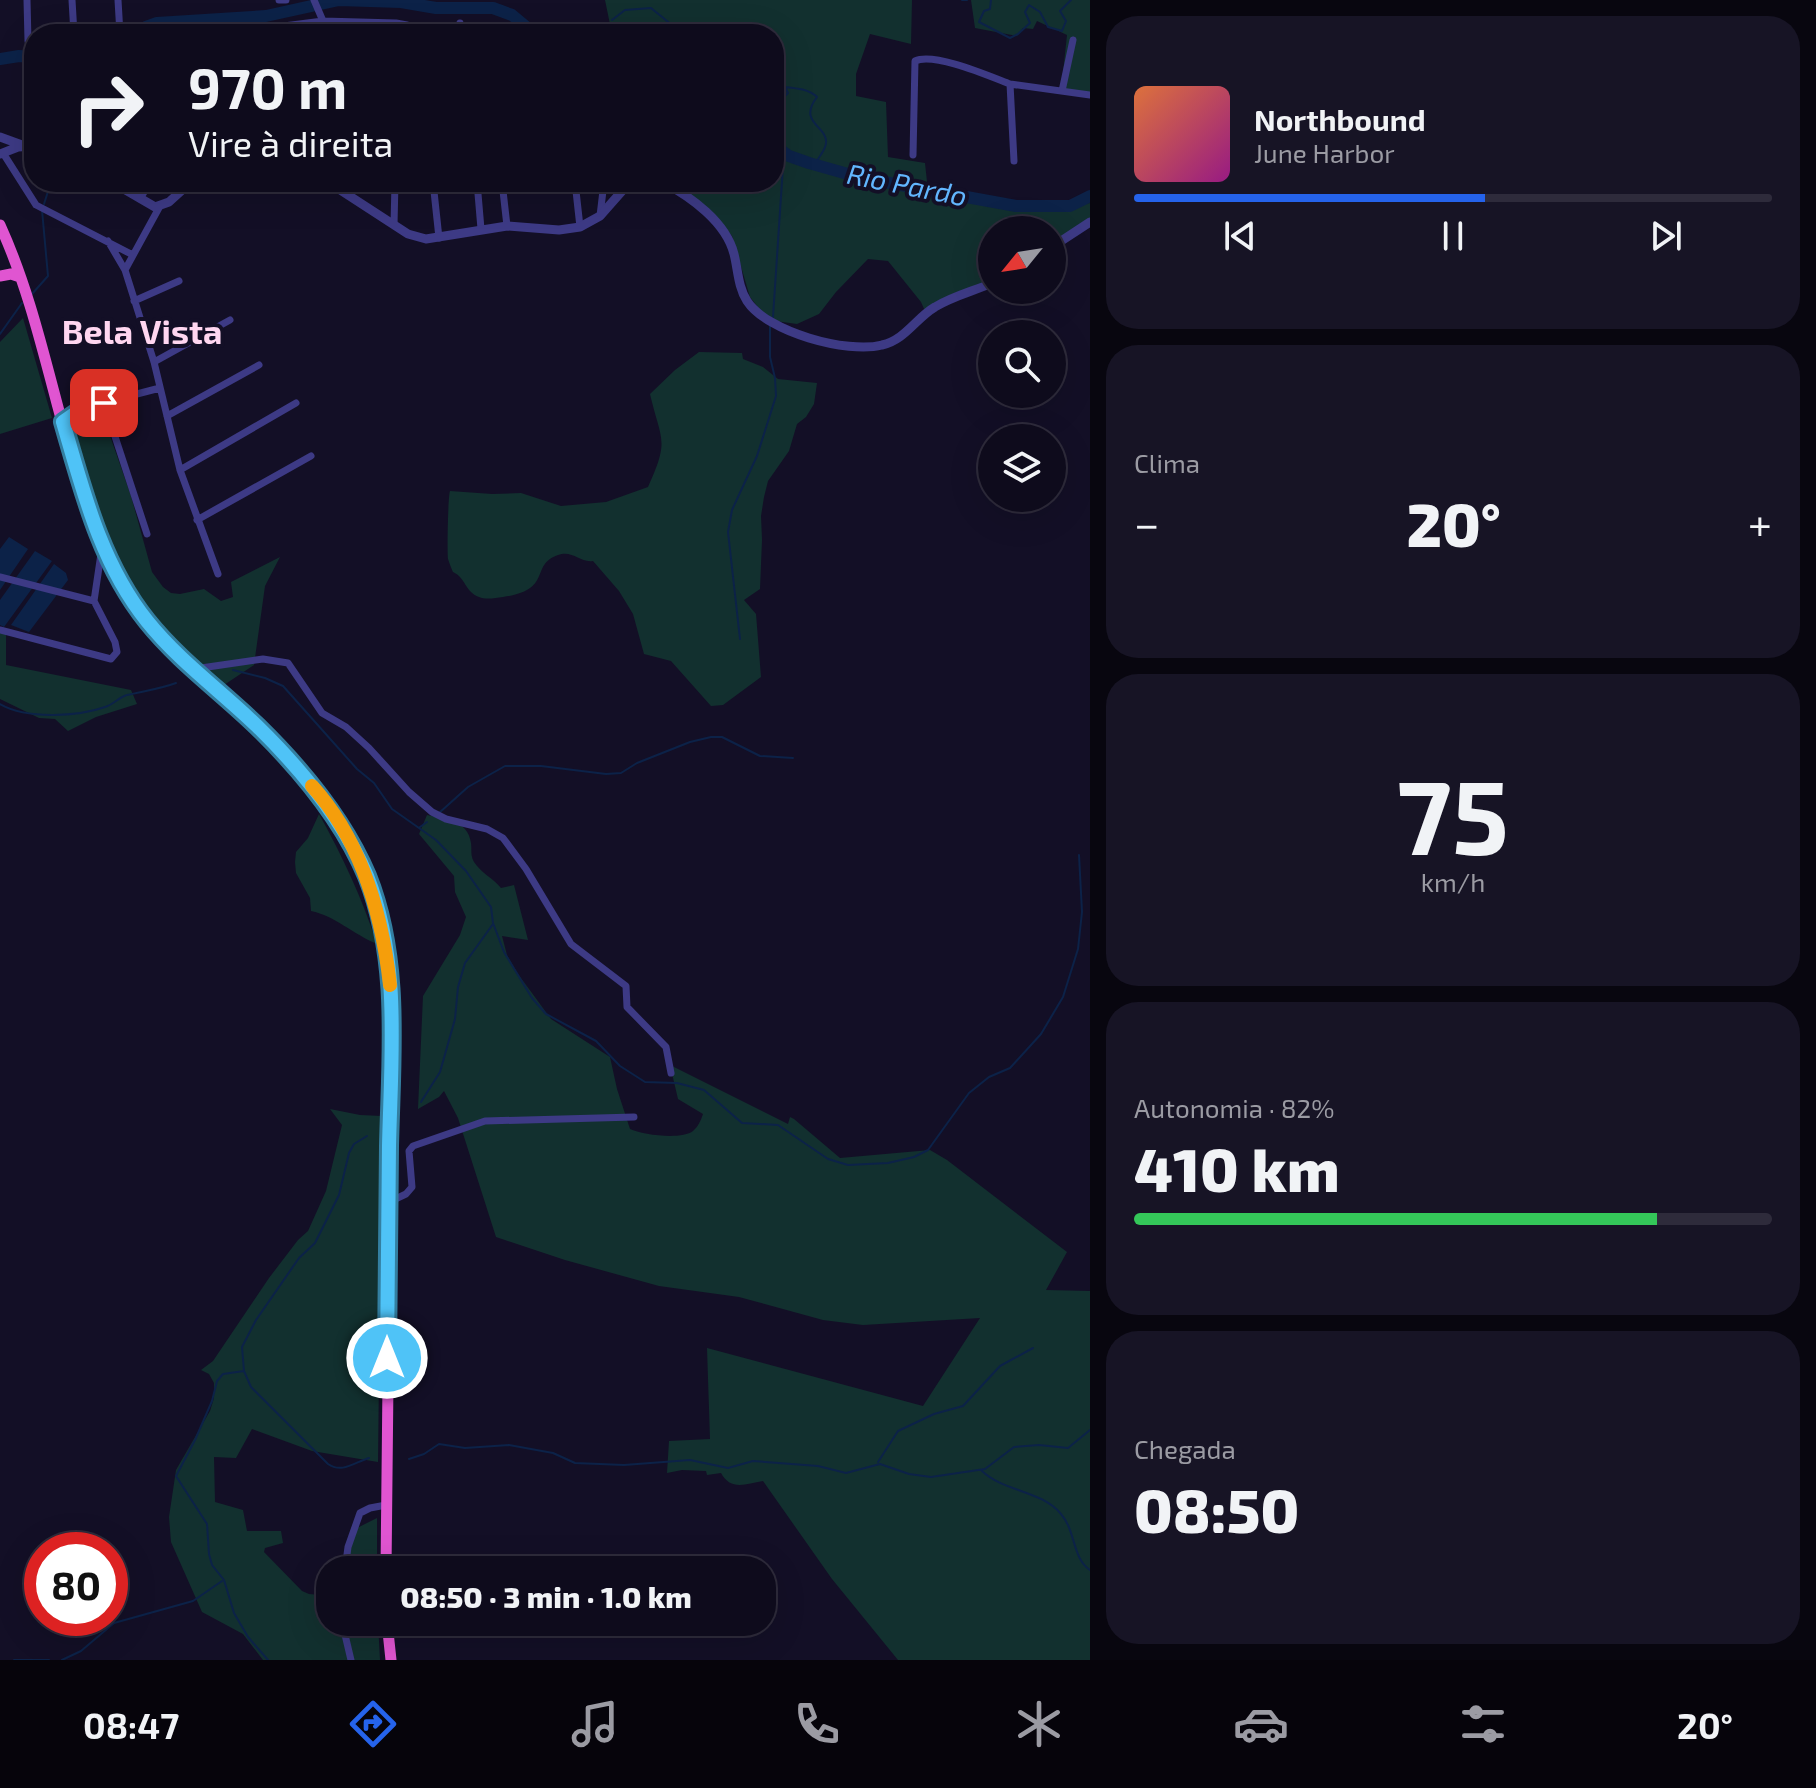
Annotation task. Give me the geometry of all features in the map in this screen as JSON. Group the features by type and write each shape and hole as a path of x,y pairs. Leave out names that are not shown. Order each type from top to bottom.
{"highway":[{"path":"0,225 20,277 103,545 131,600 146,620 258,727 319,794 346,834 367,877 385,940 392,1005 386,1556"},
{"path":"0,276 11,274 20,277"},
{"path":"388,1636 391,1660"}],"street":[{"path":"27,0 28,24"},
{"path":"72,0 73,24"},
{"path":"118,0 119,24"},
{"path":"279,0 286,0"},
{"path":"314,0 323,24"},
{"path":"309,24 323,21 402,24"},
{"path":"1062,91 1073,40"},
{"path":"913,155 915,61 922,58 1010,84 1090,95"},
{"path":"1010,84 1014,161"},
{"path":"0,137 24,144"},
{"path":"24,147 1,153 24,187"},
{"path":"27,192 40,207 133,255"},
{"path":"130,192 151,206 169,202 180,192"},
{"path":"140,199 144,192"},
{"path":"343,192 416,237 439,238 507,226 559,230 580,227 600,216 621,192"},
{"path":"394,225 395,192"},
{"path":"434,192 439,238"},
{"path":"478,192 481,229"},
{"path":"503,192 507,226"},
{"path":"576,192 580,227"},
{"path":"600,216 603,192"},
{"path":"677,192 712,218 726,233 743,293 754,310 776,325 822,341 845,346 880,346 896,340 934,307 978,289"},
{"path":"125,270 160,206"},
{"path":"1066,238 1090,222"},
{"path":"107,239 125,270 154,362 180,470 218,574"},
{"path":"134,301 179,281"},
{"path":"154,362 230,320"},
{"path":"167,416 259,365"},
{"path":"63,422 83,408 160,388"},
{"path":"104,403 147,534"},
{"path":"180,470 296,403"},
{"path":"197,520 311,456"},
{"path":"0,630 111,659 117,652 115,642 94,601 103,545"},
{"path":"0,577 94,601"},
{"path":"194,669 263,659 288,663 322,713 346,727 432,812 446,819 487,829 503,838 526,869 571,944 626,986 627,1007 666,1047 671,1073"},
{"path":"389,1202 406,1194 412,1187 409,1151 413,1146 469,1125 496,1120 634,1117"},
{"path":"347,1556 360,1513 386,1505"},
{"path":"345,1636 351,1660"}],"green space":[{"path":"605,0 912,0 911,44 870,34 856,74 856,96 886,102 888,157 925,163 928,191 1029,205 1090,203 1090,223 1066,236 1066,216 978,216 978,288 925,311 888,261 868,259 819,314 797,324 768,320 750,297 732,236 712,213 684,192 784,192 784,24 610,24"},
{"path":"971,0 1090,0 1090,96 1061,91 1067,35 1037,21 1033,29 1023,28 1017,36 975,28"},
{"path":"23,318 52,418 0,434 0,342"},
{"path":"699,352 742,353 743,359 763,367 778,379 817,383 814,404 797,424 789,451 768,481 761,516 760,589 744,600 756,614 761,677 723,705 711,706 671,661 644,654 633,614 619,591 593,561 568,554 558,555 549,559 529,589 519,594 488,599 474,595 453,572 448,559 450,491 521,493 561,506 606,502 648,487 661,449 660,431 650,394"},
{"path":"100,407 131,496 152,572 163,587 171,593 180,594 204,589 221,601 233,597 231,582 280,557 265,586 254,665 215,691 128,591 98,524 68,424 81,413"},
{"path":"0,633 6,634 6,665 131,690 137,704 96,717 68,731 55,719 39,718 0,699"},
{"path":"319,814 351,878 377,944 311,911 310,898 296,873 295,862 296,852 308,838"},
{"path":"427,815 461,825 469,835 472,857 477,866 501,888 514,885 528,940 502,936 507,955 551,1019 610,1057 630,1129 671,1136 688,1134 698,1125 703,1114 678,1099 670,1065 788,1124 790,1117 794,1119 840,1158 930,1150 1067,1252 1046,1290 1090,1291 1090,1660 898,1660 832,1579 763,1481 739,1485 729,1482 721,1473 707,1475 706,1471 682,1470 667,1473 669,1441 710,1439 707,1348 923,1406 980,1318 863,1325 823,1320 739,1297 659,1286 496,1237 458,1118 444,1091 418,1109 423,996 460,935 466,917 455,892 454,876 419,834"},
{"path":"330,1109 382,1116 378,1462 312,1451 252,1429 236,1458 214,1457 215,1502 243,1510 247,1531 281,1531 283,1543 265,1548 264,1552 302,1591 316,1595 316,1636 379,1636 380,1660 263,1660 243,1634 202,1612 171,1542 169,1517 176,1470 210,1411 214,1398 214,1383 209,1374 201,1370 213,1361 269,1278 308,1231 326,1191 342,1125"},
{"path":"377,1518 377,1556 345,1556 353,1530"}],"water":[{"path":"9,537 28,549 0,590 0,549"},
{"path":"35,551 52,561 4,627 0,625 0,600"},
{"path":"54,564 66,573 68,580 29,632 11,625"}],"waterway":[{"name":"Rio Pardo","path":"154,24 266,16 339,0 401,2 436,8 493,8 512,15 523,24"},
{"path":"962,0 967,0"},
{"path":"991,0 990,9 984,11 979,22 1010,38 1030,23 1025,12 1029,5 1040,12 1048,27 1062,31 1066,21 1060,11 1071,0"},
{"path":"612,20 625,10 651,8 671,24"},
{"name":"Rio Pardo","path":"0,59 24,56"},
{"path":"784,96 788,93 785,87 797,88 817,97 810,113 825,137 825,148 817,161 820,167"},
{"name":"Rio Pardo","path":"784,152 862,178 1016,206 1070,206 1090,196"},
{"path":"44,204 48,192"},
{"path":"773,317 781,192"},
{"path":"32,294 48,276 42,210"},
{"path":"0,334 22,303"},
{"path":"740,639 728,532 732,510 757,456 776,396 770,357 770,326"},
{"path":"233,670 283,686 357,769 374,783 392,809 436,840 466,871 491,907 493,923 504,952 532,998 546,1014 596,1041 620,1066 645,1082 677,1083 704,1090 742,1123 778,1125 828,1159 848,1165 888,1163 928,1150 969,1093 989,1077 1010,1068 1041,1034 1063,997 1078,949 1082,912 1079,855"},
{"path":"0,704 37,714 80,713 108,706 127,695 176,683"},
{"path":"439,813 468,787 505,766 621,773 637,763 711,737 722,737 760,756 793,758"},
{"path":"420,827 427,822"},
{"path":"421,1102 440,1072 455,1019 458,987 465,963 493,924"},
{"path":"367,1136 354,1144 349,1153 339,1195 315,1243 299,1258 256,1320 242,1347 244,1371 251,1387 328,1464 343,1468 369,1458"},
{"path":"878,1462 898,1431 934,1414 963,1406 1000,1366 1033,1348"},
{"path":"244,1371 223,1374 217,1381 212,1401 176,1476 207,1524 212,1565 224,1580 234,1613 248,1637 268,1660"},
{"path":"409,1459 439,1444 465,1448 509,1445 553,1453 575,1463 624,1465 690,1460 728,1468 753,1461 818,1466 846,1473 880,1464 909,1474 931,1477 985,1469 1014,1447 1039,1445 1068,1448 1090,1430"},
{"path":"982,1471 1053,1506 1066,1521 1080,1559 1090,1570"},
{"path":"62,1660 81,1651 114,1623 193,1601 222,1581"},
{"path":"14,1660 49,1660"}],"slow traffic":[{"path":"312,786 346,834 367,877 385,940 390,985"}],"district":[{"name":"Bela Vista","path":"142,332"}],"route":[{"path":"104,403 83,408 63,422 95,525 118,577 131,600 165,642 258,727 319,794 346,834 367,877 385,940 392,1005 387,1358"}]}
